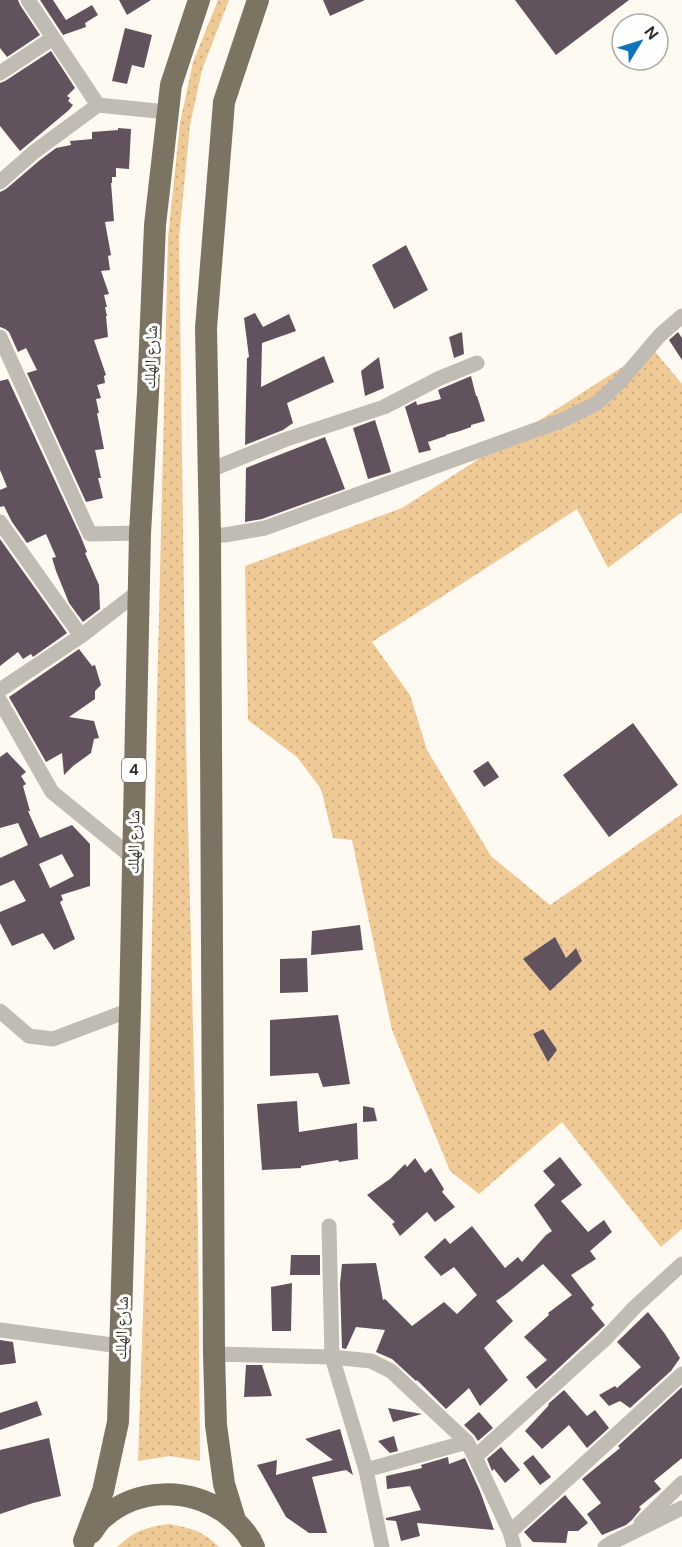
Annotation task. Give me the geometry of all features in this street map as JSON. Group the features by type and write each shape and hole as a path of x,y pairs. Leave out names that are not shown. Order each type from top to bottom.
{"highway":[{"name":"شارع الهلك","path":"83,1544 104,1491 118,1422 130,1010 138,592 155,225 171,85 199,0"},
{"path":"234,1520 224,1484 216,1425 214,1354 210,535 206,328 224,102 258,0"},
{"path":"83,1544 102,1519 126,1502 154,1494 183,1495 211,1503 244,1530 254,1547"}],"street":[{"path":"28,0 98,105"},
{"path":"0,73 52,38"},
{"path":"0,182 34,152 98,105 167,112"},
{"path":"210,535 225,535 265,528 563,420 597,403 620,382 660,335 682,316"},
{"path":"0,337 90,534 140,533"},
{"path":"208,471 284,440 384,407 440,378 477,363"},
{"path":"2,527 81,636"},
{"path":"0,690 81,636 138,592"},
{"path":"0,701 52,792 133,858"},
{"path":"0,1011 29,1036 53,1039 130,1010"},
{"path":"328,1226 332,1357 366,1470 382,1547"},
{"path":"475,1456 682,1266"},
{"path":"0,1330 120,1346"},
{"path":"214,1354 332,1357 371,1361 391,1371 467,1442 512,1540 682,1374"},
{"path":"366,1470 467,1442"},
{"path":"632,1532 682,1483"},
{"path":"605,1547 682,1508"}],"shaded area":[{"path":"218,0 229,0 202,70 190,125 179,238 186,744 198,1225 200,1461 170,1456 138,1461 146,1223 168,238 180,123 193,62"},
{"path":"652,348 682,384 682,512 608,568 577,509 372,642 410,695 427,750 491,856 550,905 682,814 682,1229 661,1247 562,1122 479,1194 450,1171 392,1030 352,840 333,838 321,789 297,757 248,720 245,566 402,508"},
{"path":"169,1524 196,1531 208,1537 219,1547 117,1547 141,1531"}],"building":[{"path":"0,0 18,0 40,35 7,57 0,48"},
{"path":"40,0 53,0 66,20 92,5 98,15 85,23 86,27 63,35"},
{"path":"119,0 151,0 127,15"},
{"path":"323,0 365,0 330,16"},
{"path":"515,0 629,0 610,12 610,14 556,55"},
{"path":"125,28 152,35 144,68 132,65 127,84 112,81"},
{"path":"51,51 75,88 67,96 70,98 68,101 73,105 20,151 0,126 0,83"},
{"path":"118,128 131,129 129,169 116,168 116,177 112,177 114,221 105,222 111,255 108,256 110,270 101,271 109,294 104,295 107,307 105,307 108,337 94,340 106,375 104,376 105,383 97,385 101,398 96,399 104,449 95,450 103,498 86,502 27,373 37,370 26,348 18,352 9,332 0,327 0,192 56,148 71,145 70,141 92,139 92,132 118,130"},
{"path":"406,245 428,290 394,309 372,265"},
{"path":"255,313 263,327 289,314 296,331 262,343 261,387 324,356 334,382 287,403 293,423 283,430 245,445 247,358 249,357 244,318"},
{"path":"462,332 464,354 454,358 449,337"},
{"path":"678,332 682,338 682,360 669,340"},
{"path":"379,357 384,388 365,396 361,371"},
{"path":"471,376 485,421 428,442 431,450 419,453 405,407 416,401 417,405 441,399 438,390"},
{"path":"8,379 81,537 87,552 85,553 99,585 100,609 83,622 69,603 52,558 56,557 46,534 27,543 4,506 0,507 0,490 7,487 0,470 0,381"},
{"path":"375,420 391,472 368,479 353,428"},
{"path":"325,437 345,489 262,519 245,522 246,468"},
{"path":"0,539 67,633 33,657 31,654 23,659 18,652 0,666"},
{"path":"79,649 92,666 95,665 101,685 95,691 95,699 69,717 94,721 99,738 94,739 91,753 64,775 62,753 46,762 9,697"},
{"path":"633,723 678,785 609,837 563,775"},
{"path":"7,752 26,772 21,776 26,784 23,786 30,811 28,811 40,838 72,825 90,844 90,886 61,895 63,900 60,902 75,939 54,950 43,933 12,946 0,923 0,912 26,901 14,880 0,886 0,858 28,845 18,823 0,828 0,757","holes":["62,854 74,876 50,888 39,864"]},
{"path":"488,761 499,777 484,787 473,771"},
{"path":"360,925 363,950 311,955 312,931"},
{"path":"555,937 566,958 576,948 582,961 550,991 523,959"},
{"path":"307,958 308,992 280,993 280,959"},
{"path":"338,1015 350,1084 323,1087 318,1073 270,1076 270,1020"},
{"path":"543,1029 557,1050 548,1062 533,1034"},
{"path":"297,1101 299,1132 357,1123 358,1159 339,1162 338,1160 301,1166 301,1168 262,1170 257,1104"},
{"path":"363,1106 374,1108 377,1121 363,1122"},
{"path":"560,1157 582,1185 561,1201 588,1232 604,1220 612,1232 590,1251 596,1259 571,1275 594,1305 591,1308 605,1325 536,1389 526,1377 547,1360 524,1337 549,1315 548,1313 572,1295 543,1264 496,1301 513,1321 484,1348 508,1380 480,1406 469,1388 446,1409 392,1359 376,1352 385,1330 356,1327 346,1349 342,1348 340,1284 342,1264 376,1263 383,1300 385,1299 412,1326 444,1302 457,1314 477,1295 454,1267 441,1276 424,1257 445,1238 450,1244 472,1226 505,1268 518,1257 522,1262 552,1231 534,1205 555,1185 543,1171"},
{"path":"415,1158 425,1173 431,1168 444,1189 442,1192 455,1207 435,1222 427,1212 400,1236 392,1224 395,1222 367,1195 390,1179 405,1164 407,1167"},
{"path":"291,1255 320,1255 320,1275 290,1275"},
{"path":"292,1283 291,1331 272,1331 271,1287"},
{"path":"648,1312 680,1358 671,1371 630,1408 620,1401 609,1406 599,1395 615,1386 617,1388 641,1367 617,1342"},
{"path":"0,1340 13,1342 16,1363 0,1365"},
{"path":"246,1365 262,1365 272,1396 244,1397"},
{"path":"682,1387 682,1458 654,1481 661,1489 639,1507 641,1509 632,1520 602,1535 587,1514 601,1503 582,1479 620,1448 618,1446"},
{"path":"564,1390 587,1416 595,1410 609,1428 587,1448 569,1425 542,1449 525,1431 548,1404"},
{"path":"37,1401 42,1415 0,1430 0,1413"},
{"path":"388,1408 422,1414 393,1422"},
{"path":"479,1412 493,1428 478,1441 464,1425"},
{"path":"340,1429 353,1475 346,1470 312,1477 327,1533 309,1533 286,1517 257,1465 277,1460 276,1475 333,1460 305,1439"},
{"path":"394,1436 398,1451 390,1453 378,1441"},
{"path":"49,1438 61,1496 0,1514 0,1450"},
{"path":"501,1447 520,1470 505,1483 494,1469 492,1471 487,1459"},
{"path":"533,1455 551,1477 540,1485 523,1463"},
{"path":"448,1457 449,1464 465,1458 494,1530 417,1523 420,1536 401,1541 396,1521 386,1520 386,1518 421,1510 410,1486 387,1489 386,1476 422,1468 421,1465"},
{"path":"565,1495 588,1523 578,1531 568,1531 566,1543 533,1542 524,1532"}]}
